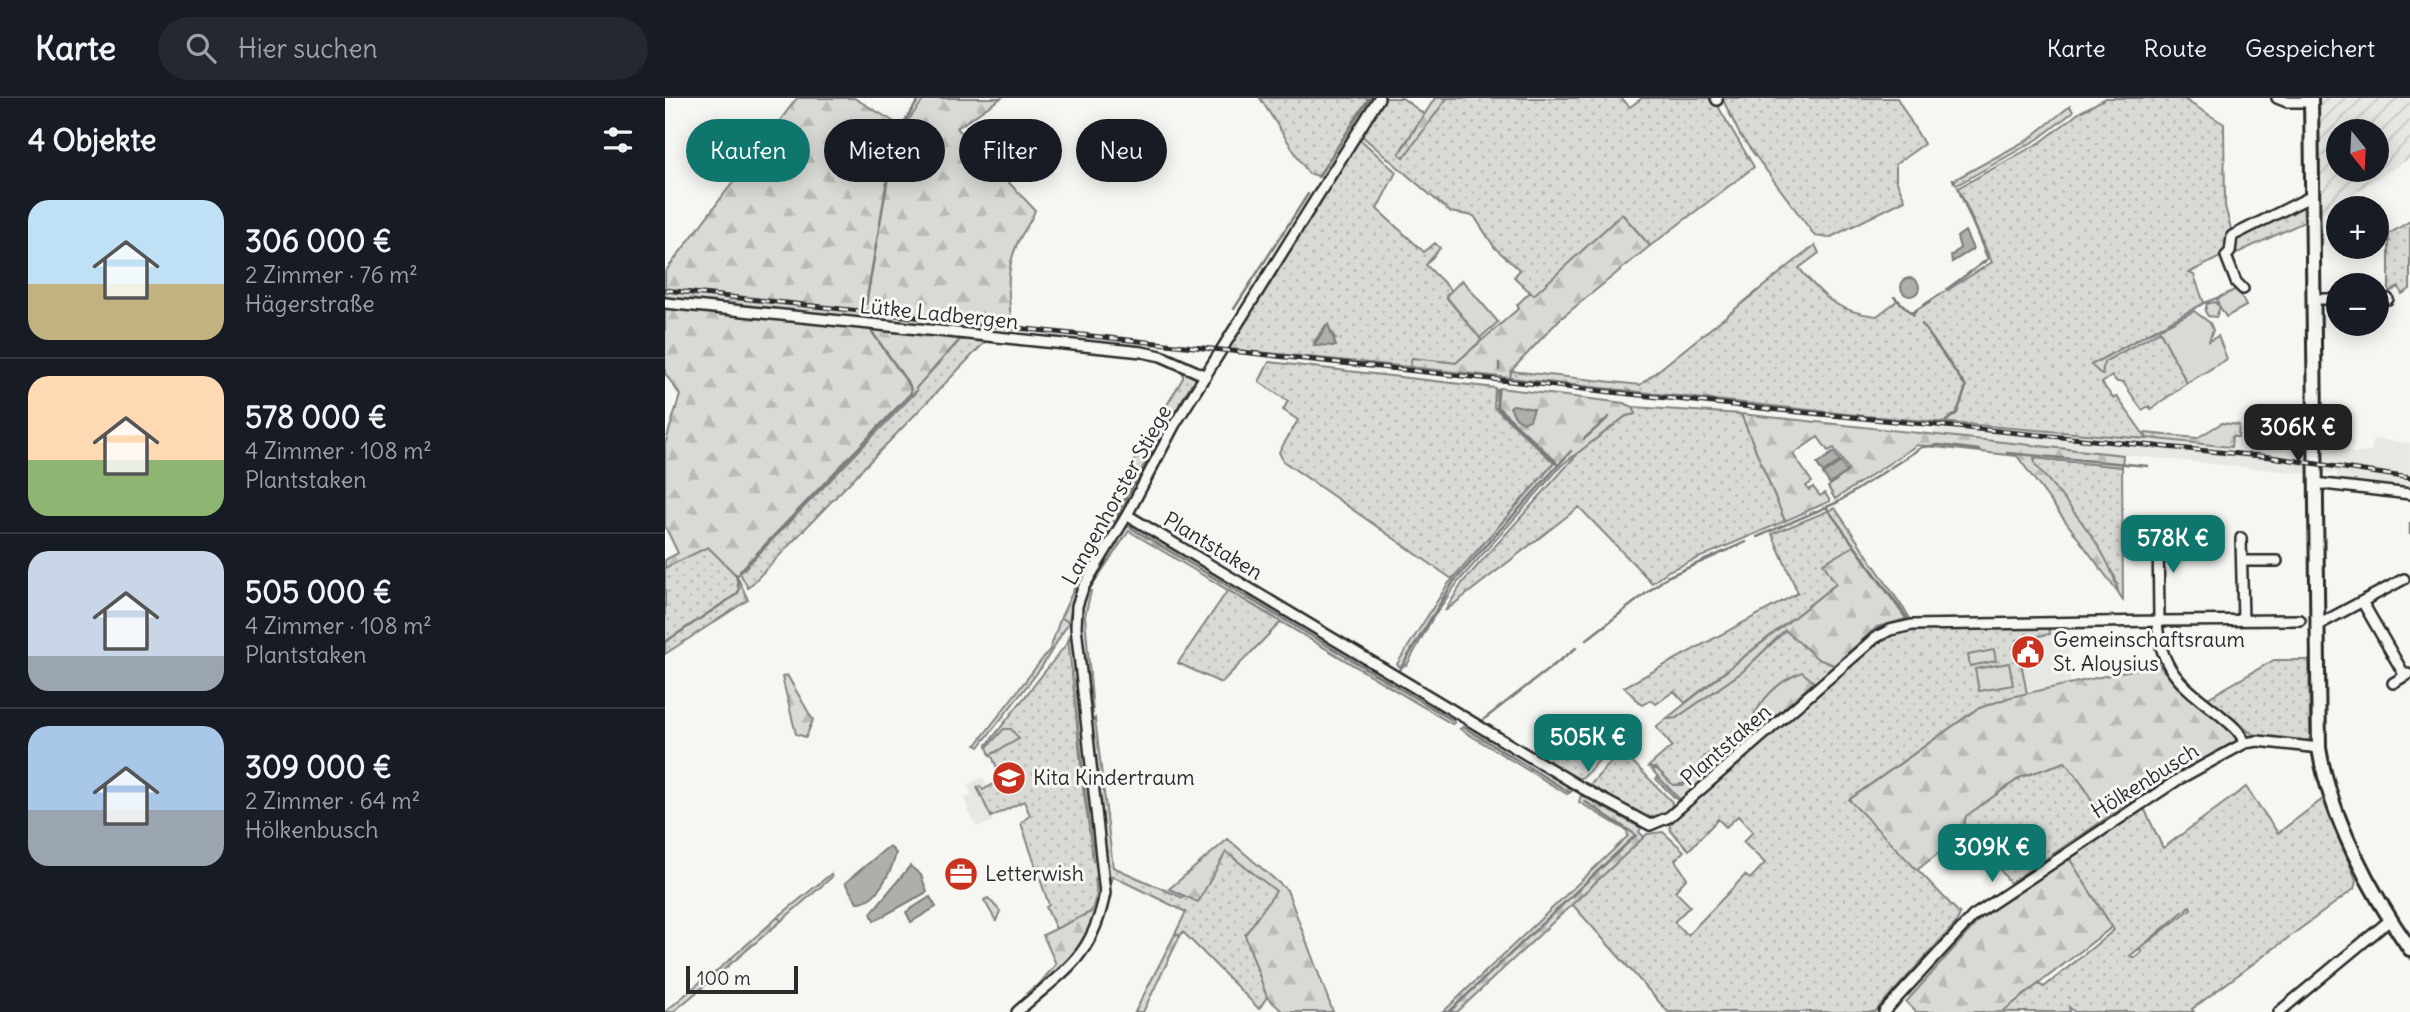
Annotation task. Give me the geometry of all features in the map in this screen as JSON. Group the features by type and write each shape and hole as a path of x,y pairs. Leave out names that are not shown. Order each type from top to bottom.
{"main road":[{"path":"2311,100 2319,748 2326,776 2359,867 2410,949"}],"street":[{"name":"Langenhorster Stiege","path":"1017,1012 1080,957 1104,900 1105,878 1075,619 1083,588 1127,515 1175,424 1379,98"},
{"path":"2277,98 2287,102 2311,100"},
{"path":"2243,289 2235,279 2226,256 2230,252 2232,236 2312,196"},
{"path":"2313,299 2326,299"},
{"name":"Lütke Ladbergen","path":"665,303 1142,352 1161,356 1206,376"},
{"path":"2315,483 2410,494"},
{"name":"Plantstaken","path":"1127,515 1592,794 1641,822 1653,825 1669,817 1867,644 1890,630 1923,624 2300,620"},
{"path":"2158,530 2159,648 2171,672 2237,729 2245,743 2258,741 2319,748"},
{"path":"2241,538 2243,620"},
{"path":"2242,561 2277,561"},
{"path":"2316,626 2404,579"},
{"path":"2363,603 2407,675 2393,683"},
{"name":"Hölkenbusch","path":"1884,1012 1973,916 2160,791 2245,743"},
{"path":"2279,1012 2390,920"}],"shaded area":[{"path":"2318,98 2410,98 2410,158 2389,171 2389,119 2326,119 2326,182 2372,182 2350,196 2326,196 2326,211 2318,216"},
{"path":"1965,231 1973,249 1952,262 1951,256 1960,248 1957,237"},
{"path":"1910,278 1916,281 1919,287 1916,293 1910,296 1904,293 1901,287 1904,281"},
{"path":"1328,324 1336,346 1314,345"},
{"path":"1513,405 1534,409 1530,420 1524,422 1515,417 1510,407"},
{"path":"1947,417 2146,437 2144,433 2197,438 2222,423 2306,432 2307,450 2320,451 2320,438 2331,438 2340,440 2346,450 2354,453 2371,452 2373,439 2410,443 2410,487 2337,479 2337,473 2321,472 2321,475 1931,435"},
{"path":"1834,452 1840,461 1823,473 1817,464"},
{"path":"1841,462 1847,472 1830,484 1823,474"},
{"path":"2069,627 2070,684 2027,694 2017,640 2050,634 2049,628"},
{"path":"997,770 1018,803 991,817 993,822 977,827 968,812 965,799 972,795 967,785 983,777 988,786 1002,779"},
{"path":"889,846 896,853 883,884 871,897 857,902 845,883"},
{"path":"910,866 921,875 927,892 874,921 871,913"},
{"path":"930,897 936,907 911,922 906,912"}],"green space":[{"path":"797,98 854,98 889,119 824,119 824,182 945,182 945,119 909,119 925,98 1001,98 970,119 959,119 959,182 1008,182 1035,210 1011,262 1011,318 981,316 917,390 737,576 708,547 665,568 665,560 678,553 665,526 665,444 680,395 665,373 665,272 733,182 810,182 810,119 781,119"},
{"path":"1260,98 1374,98 1322,177 1308,173"},
{"path":"1383,98 1402,98 1424,114 1399,153 1404,157 1447,98 1621,98 1630,107 1642,98 1713,98 1754,167 1650,246 1622,214 1534,296 1514,277 1520,270 1495,248 1474,216 1450,212 1362,136 1361,130"},
{"path":"1435,98 1447,98 1404,157 1399,154"},
{"path":"1722,98 1897,98 1924,144 1896,164 1896,180 1905,200 1829,238 1815,236 1740,135"},
{"path":"2106,98 2182,98 2224,124 2225,206 2232,233 2224,255 2189,273 2194,275 2204,303 2091,365 2104,362 2160,331 2187,383 2151,409 2149,406 2142,410 2123,382 2117,382 2112,376 2102,383 2113,398 2117,397 2147,439 1866,416 1510,378 1511,371 1640,385 1815,245 1819,253 1799,268 1832,302 1851,311 1877,316 1898,300 1911,313 1992,262 1958,188 2041,142 2080,112"},
{"path":"2070,106 2073,112 2038,139 1957,185 1954,180 2029,139"},
{"path":"1356,140 1362,141 1396,172 1377,209 1424,252 1435,243 1440,248 1426,265 1452,291 1446,297 1482,340 1456,363 1412,358 1410,367 1226,349","holes":["1326,325 1336,339 1314,342"]},
{"path":"2303,201 2304,222 2233,255 2233,237"},
{"path":"1622,214 1650,246 1559,320 1511,371 1510,378 1410,367 1412,358 1456,363 1519,308 1517,305 1530,292 1534,295"},
{"path":"2410,221 2410,289 2402,294 2399,287 2389,292 2389,234"},
{"path":"1462,280 1498,322 1480,338 1446,296"},
{"path":"2238,288 2246,306 2226,317 2220,307 2216,317 2208,316 2205,311 2207,304 2214,302 2219,306 2217,299"},
{"path":"2224,295 2217,299 2219,303 2204,303"},
{"path":"2194,311 2210,323 2213,330 2209,341 2218,336 2227,359 2187,383 2159,329"},
{"path":"2162,326 2160,331 2104,362 2102,375 2091,365"},
{"path":"961,339 985,342 748,588 740,573 917,391 915,388"},
{"path":"1269,362 1495,388 1494,407 1554,463 1452,579 1283,461 1279,452 1298,420 1283,410 1288,401 1259,382"},
{"path":"1186,372 1198,380 1166,433 1163,432 1117,514 1121,518 1118,523 1111,523 1099,547 1086,563 1121,483"},
{"path":"1499,388 1624,403 1633,407 1635,414 1626,416 1562,465 1458,582 1432,619 1407,665 1400,667 1397,664 1448,584 1556,461 1497,406"},
{"path":"1633,407 1741,414 1785,521 1668,571 1652,583 1579,507 1445,611 1463,582 1581,450 1626,416 1635,414"},
{"path":"1741,414 2123,455 2122,467 2034,458 2035,464 2095,542 2113,576 2118,592 2017,456 1917,445 1835,499 1828,487 1849,470 1834,448 1828,451 1818,437 1793,454 1812,482 1806,486 1809,490 1813,487 1820,496 1825,493 1830,501 1785,521"},
{"path":"2222,423 2239,425 2238,437 2232,437 2231,447 2147,438 2144,433 2197,438"},
{"path":"2250,426 2306,432 2306,439 2284,437 2284,432 2268,430 2267,437 2259,436 2260,430 2249,429"},
{"path":"1163,432 1166,433 1118,518 1117,514"},
{"path":"2034,458 2122,467 2123,600 2115,577 2035,464"},
{"path":"1835,508 1912,621 1897,626 1683,801 1678,801 1656,779 1658,777 1680,799 1742,733 1706,756 1688,783 1673,785 1657,769 1648,767 1672,746 1656,727 1666,719 1676,718 1742,672 1786,630 1818,659 1834,665 1877,627 1905,619 1836,584 1685,703 1674,691 1656,704 1651,700 1642,705 1624,687 1798,593 1772,534"},
{"path":"1113,521 1118,523 1077,593 1068,622 1061,617 1086,563"},
{"path":"1135,526 1453,716 1454,723 1129,531 1089,590 1087,589 1122,532 1126,527"},
{"path":"708,546 737,576 748,600 665,654 665,568"},
{"path":"1854,546 1906,619 1877,627 1834,665 1818,659 1785,630 1742,672 1676,718 1666,719 1836,584 1823,563"},
{"path":"1087,589 1091,591 1085,616 1093,713 1089,711 1079,631 1079,614"},
{"path":"1228,590 1281,622 1221,683 1178,663"},
{"path":"1061,617 1069,622 1041,668 979,747 976,745 1050,649"},
{"path":"2049,628 2050,634 2017,640 2027,694 1977,709 1850,799 1960,914 1956,923 1875,1012 1668,1012 1572,904 1647,834 1663,832 1684,851 1675,860 1687,878 1675,891 1690,906 1674,922 1688,935 1745,875 1750,879 1765,863 1743,842 1753,832 1738,816 1726,827 1718,819 1689,850 1671,831 1669,822 1881,638 1906,629"},
{"path":"1072,637 1075,643 1103,892 1097,912 1101,885 1096,879 1097,895 1091,912 1056,929 1046,907 1049,905 1021,823 1030,815 1024,801 991,817 977,787 980,786 983,790 1002,779 987,745 1069,641 1083,788 1094,861 1092,805 1074,644 1070,639"},
{"path":"1068,638 1073,642 1096,859 1093,861"},
{"path":"1994,650 1996,661 1970,666 1968,655"},
{"path":"2274,660 2309,660 2310,738 2306,742 2252,734 2208,698"},
{"path":"2009,663 2013,685 1979,691 1975,669"},
{"path":"2158,664 2177,687 2235,734 2236,741 2162,782 2102,821 2085,788 2065,762 2021,777 1966,816 1962,835 1917,870 1849,800 1977,709 2011,697"},
{"path":"1802,672 1814,682 1757,732 1748,725 1770,693 1784,681"},
{"path":"787,675 813,720 806,737 796,734 782,677"},
{"path":"1095,718 1113,867 1183,898 1226,852 1277,891 1245,935 1267,997 1259,1009 1183,932 1180,936 1175,934 1186,912 1112,876 1103,914 1085,957 1067,977 1020,1012 1068,974 1084,955 1108,890 1090,723"},
{"path":"1467,724 1570,786 1572,791 1567,794 1460,729"},
{"path":"1575,725 1603,756 1585,776 1576,780 1538,756"},
{"path":"1004,729 1011,729 1019,739 990,755 987,747"},
{"path":"1742,733 1752,737 1680,800 1652,770 1657,769 1673,785 1684,785 1705,756"},
{"path":"1619,753 1624,753 1672,802 1671,811 1660,816 1640,816 1591,789 1591,784"},
{"path":"2065,762 2085,788 2102,821 2010,883 1994,861 1985,867 1962,835 1965,816 2021,777"},
{"path":"2246,787 2278,833 2324,798 2356,881 2354,889 2192,1009 2194,1012 2075,1012 2069,1007 2070,1012 2002,1012 2038,984 2044,987 2114,930 2069,858 2144,808 2163,848","holes":["2190,906 2191,909 2139,949 2142,952 2135,958 2130,956"]},
{"path":"1581,795 1641,828 1639,832 1644,837 1457,1012 1443,1012 1628,836 1627,831 1579,802"},
{"path":"1228,839 1287,890 1333,1012 1283,1012 1267,997 1245,935 1276,891 1226,852 1198,902 1169,889"},
{"path":"2069,858 2112,927 2002,1012 1916,1012 1906,1002 1980,919"},
{"path":"831,874 832,877 781,921 778,917"},
{"path":"1095,879 1099,879 1101,894 1093,925 1075,953 1041,987 1036,988 1056,964 1043,935 1091,912 1097,895"},
{"path":"988,898 1000,911 996,921 984,900"},
{"path":"778,917 781,921 714,978 711,976"},
{"path":"1092,926 1085,941 1071,962 1040,990 1027,993 1034,987 1042,987 1064,967 1083,943"},
{"path":"1175,934 1180,936 1143,1012 1135,1012"},
{"path":"705,978 709,982 673,1012 665,1012"}],"waterway":[{"path":"866,304 895,136 920,98"},
{"path":"1318,177 1369,98"},
{"path":"1947,289 1988,259 1960,193"},
{"path":"1234,309 1308,194"},
{"path":"1912,313 1939,295"},
{"path":"1894,297 1914,315"},
{"path":"1922,324 1966,387 1957,413 1946,421"},
{"path":"740,571 911,393 910,386 870,329"},
{"path":"1499,363 1499,370"},
{"path":"1117,520 1119,510 1192,383"},
{"path":"1497,390 1497,408 1557,464"},
{"path":"1584,439 1609,417"},
{"path":"1757,537 1838,502 1922,447 1939,445 1979,450"},
{"path":"1399,671 1454,581 1571,451"},
{"path":"2007,453 2148,466"},
{"path":"1760,732 1878,628 1908,619 1826,507"},
{"path":"2410,524 2410,534"},
{"path":"1131,528 1452,720"},
{"path":"1586,640 1667,577 1746,542"},
{"path":"665,642 737,594 739,590 736,574"},
{"path":"1483,720 1576,648"},
{"path":"1465,728 1569,792"},
{"path":"1719,768 1751,740"},
{"path":"1449,1012 1636,835 1584,801"},
{"path":"2405,952 2410,959"}],"railway":[{"path":"665,290 1778,410 2271,457 2410,478"}],"place":[{"name":"Gemeinschaftsraum St. Aloysius","path":"2028,652"},
{"name":"Kita Kindertraum","path":"1009,778"},
{"name":"Letterwish","path":"961,874"}]}
